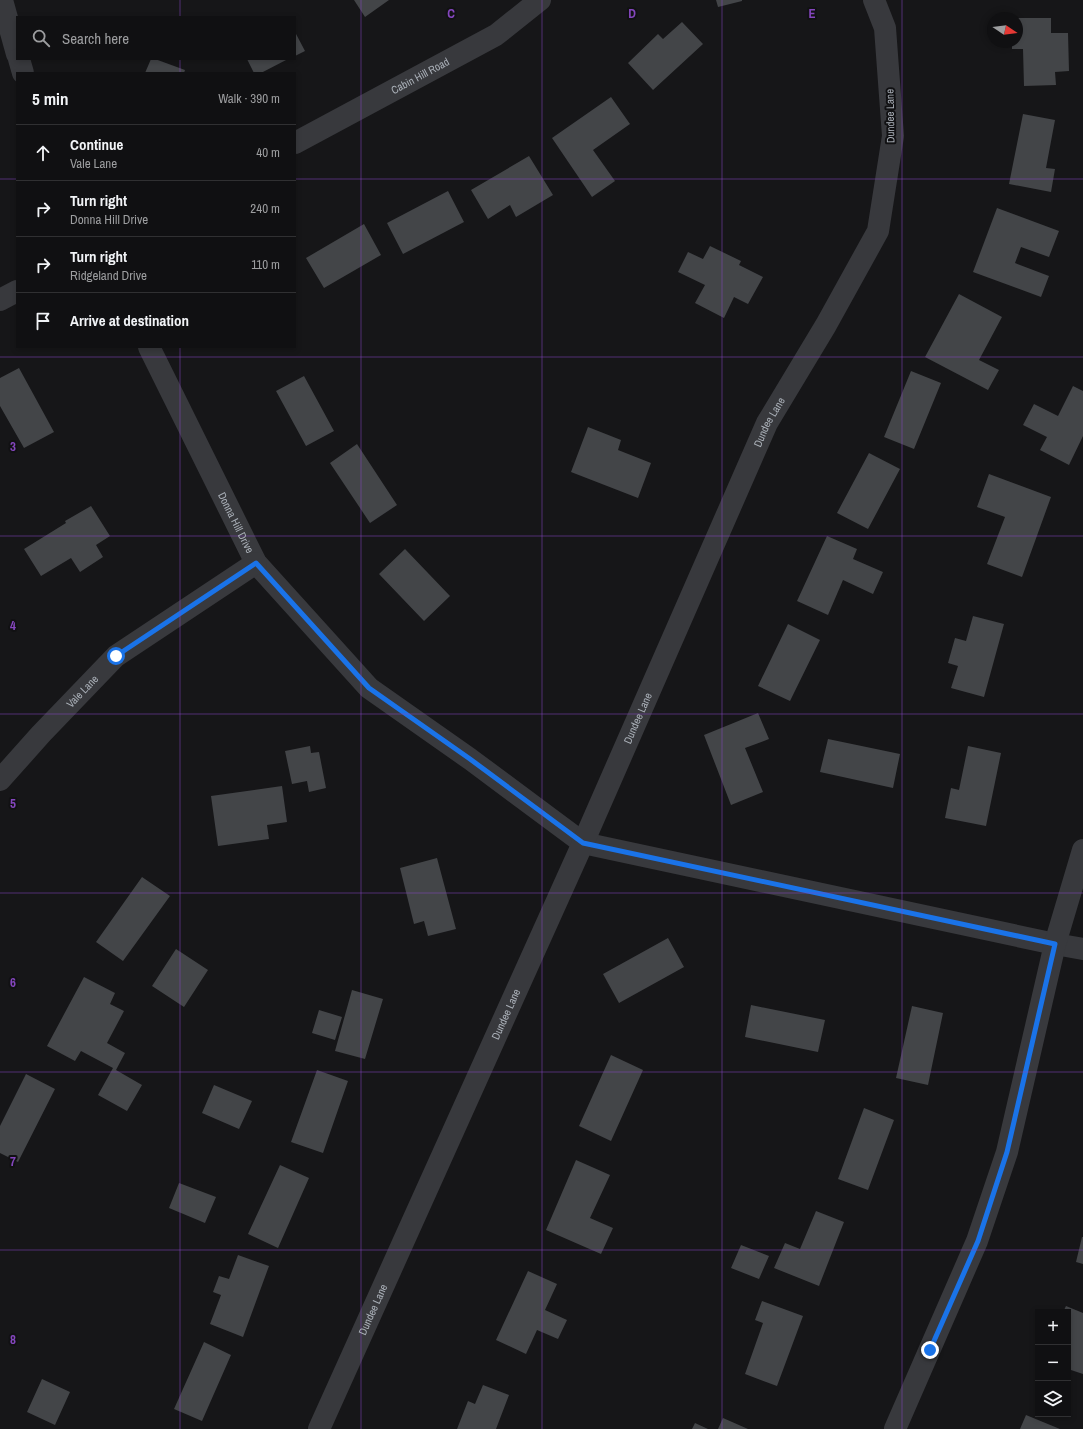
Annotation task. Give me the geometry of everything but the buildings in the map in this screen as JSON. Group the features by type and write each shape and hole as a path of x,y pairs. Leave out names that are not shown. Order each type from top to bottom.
{"street":[{"path":"2,0 16,50"},
{"name":"Cabin Hill Road","path":"296,142 496,35 540,0"},
{"name":"Dundee Lane","path":"319,1429 583,843 767,423 826,325 878,231 893,136 885,28 874,0"},
{"path":"18,60 23,72"},
{"path":"0,300 16,292"},
{"name":"Donna Hill Drive","path":"149,348 256,563 369,688 470,759 583,843 1055,944 1083,948"},
{"name":"Vale Lane","path":"0,780 41,734 116,656 256,563"},
{"path":"895,1429 978,1241 1007,1152 1055,944 1083,850"}],"route":[{"path":"116,656 256,563 369,688 470,759 583,843 1055,944 1007,1152 978,1241 930,1350"}]}
